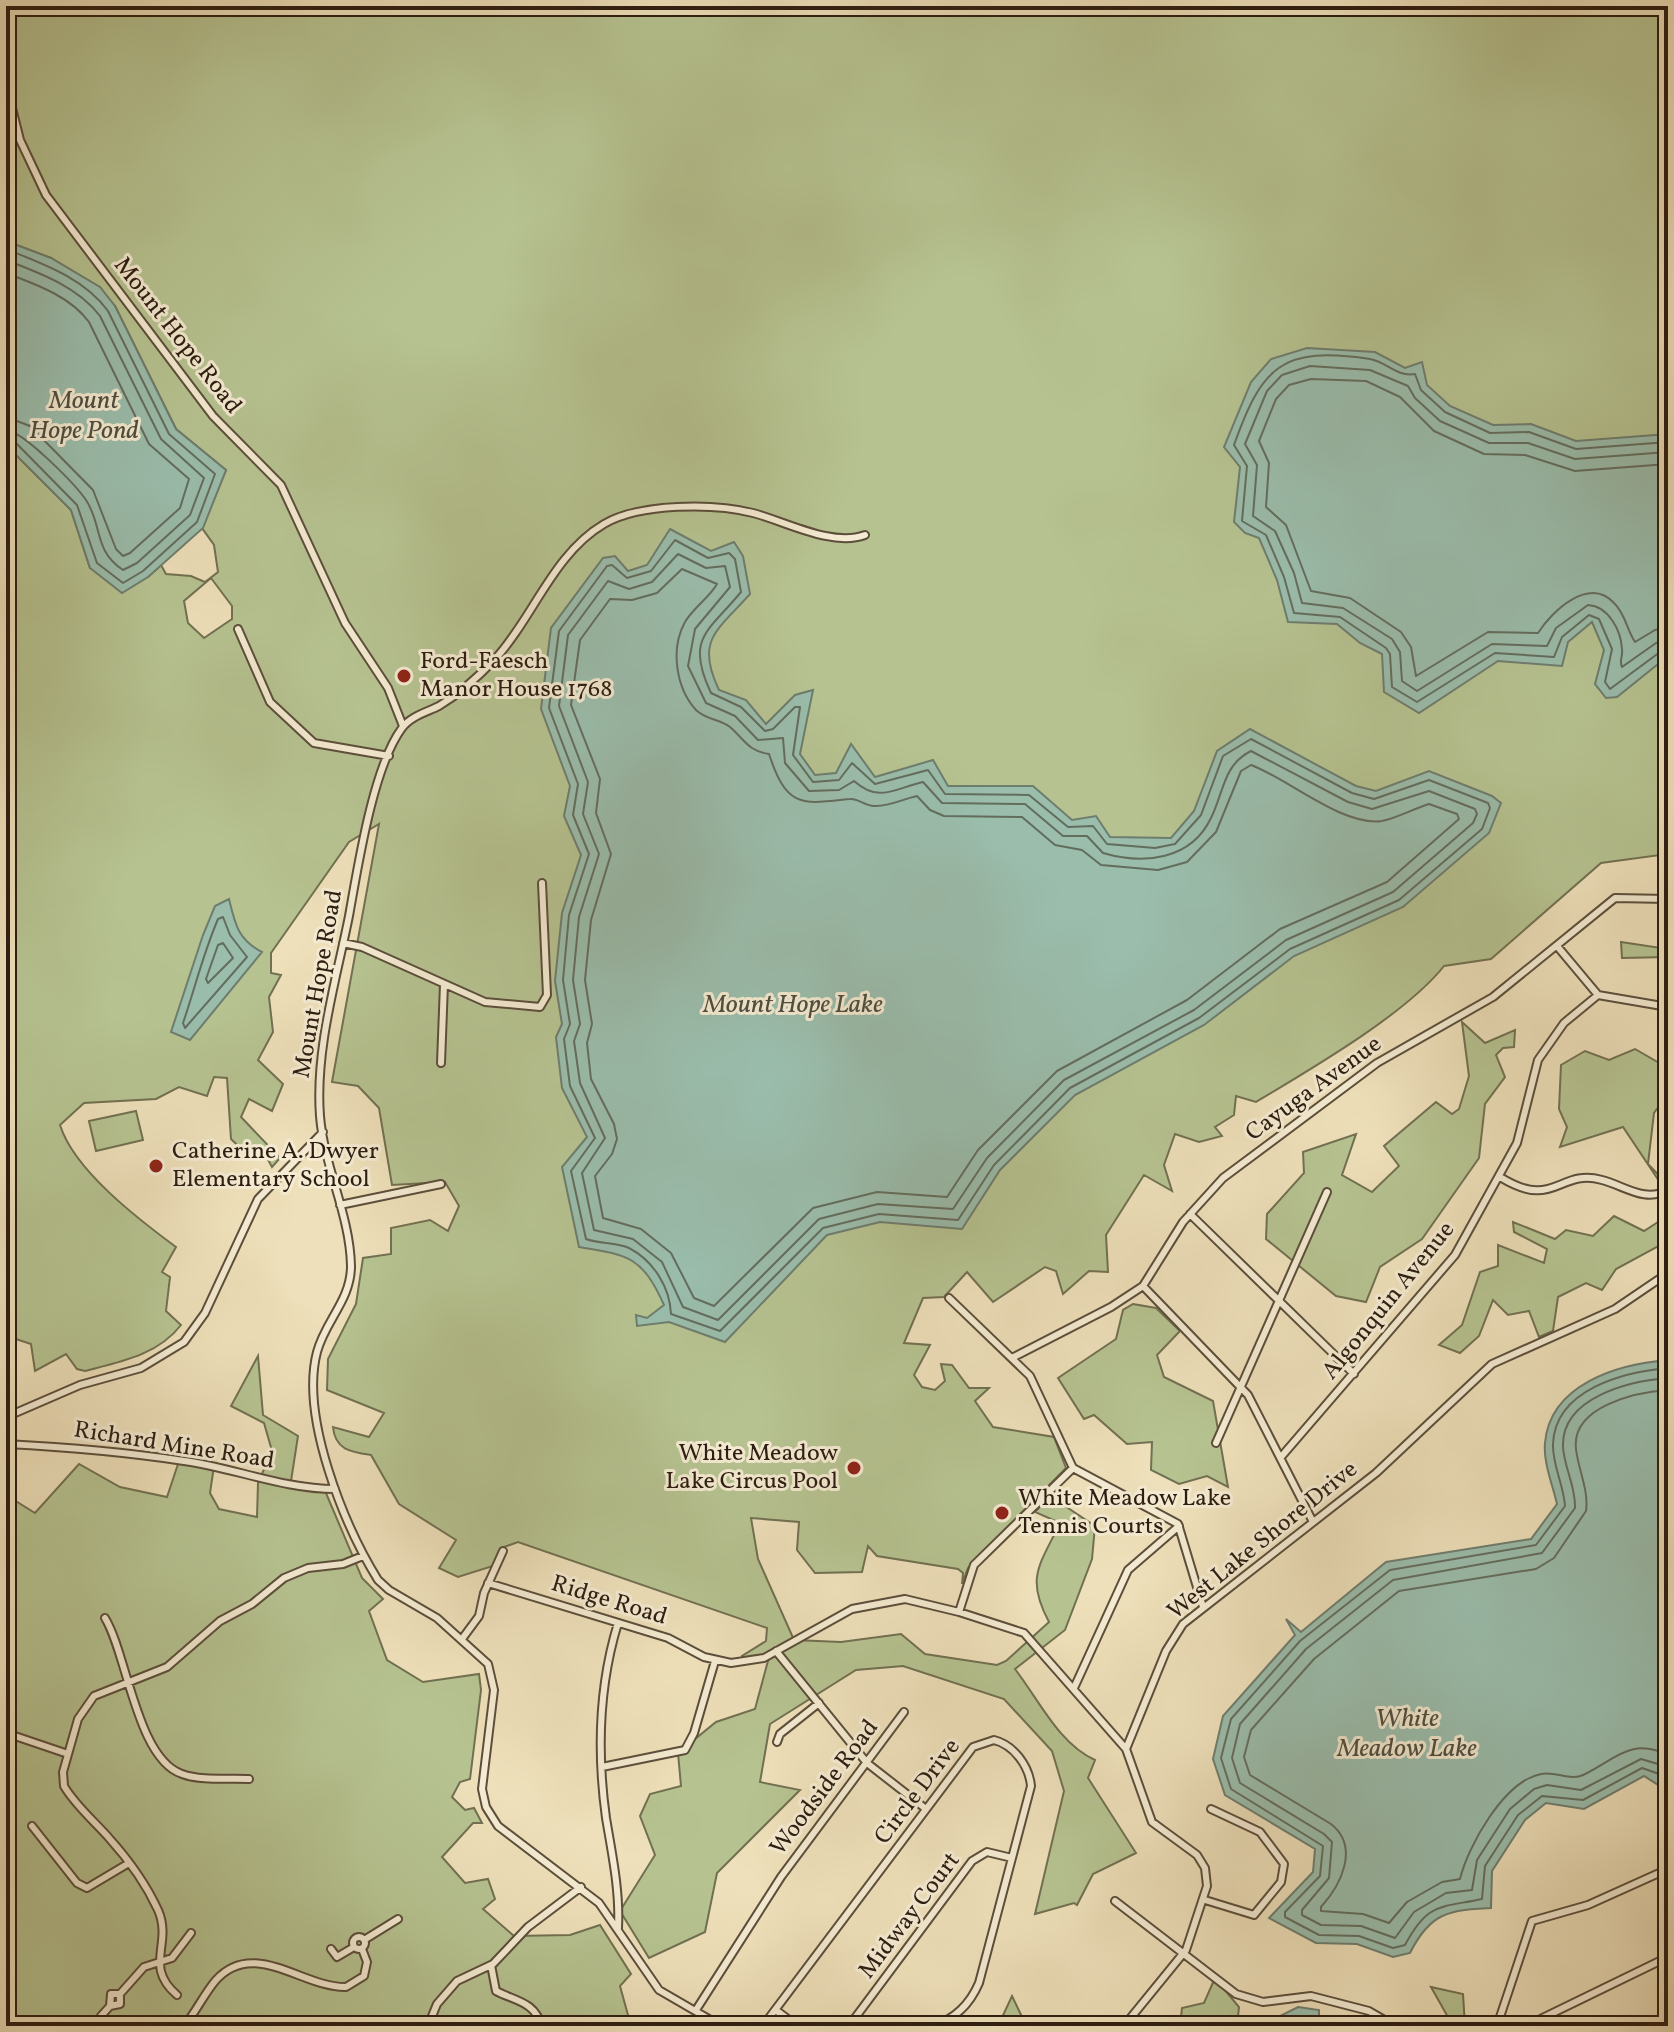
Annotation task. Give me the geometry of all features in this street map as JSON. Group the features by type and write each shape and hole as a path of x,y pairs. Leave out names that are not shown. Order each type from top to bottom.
{"street":[{"name":"Mount Hope Road","path":"6,84 20,140 46,195 213,416 281,485 345,623 388,688 403,726 389,756 365,830 320,1067 323,1132 350,1251 350,1278 342,1304 319,1345 314,1374 317,1417 335,1489 363,1556 383,1586 429,1611 488,1664 493,1682 482,1780 486,1807 505,1834 581,1887 606,1910 651,1983 721,2026"},
{"path":"403,726 441,705 495,659 524,623 559,566 605,523 657,510 708,507 750,512 845,539 865,535"},
{"path":"238,629 270,702 314,743 389,756"},
{"path":"343,943 362,947 503,1007 540,1007 546,1001 542,883"},
{"name":"Cayuga Avenue","path":"1012,1358 1111,1307 1143,1286 1190,1214 1223,1178 1361,1075 1493,997 1615,898 1625,895 1668,899"},
{"path":"1557,946 1598,995 1668,1007"},
{"path":"441,1063 444,984"},
{"name":"Algonquin Avenue","path":"1281,1457 1455,1255 1500,1177 1521,1132 1538,1060 1564,1023 1598,995"},
{"path":"6,1417 80,1385 141,1368 184,1342 205,1313 258,1199 323,1132"},
{"path":"1500,1177 1535,1193 1592,1178 1647,1196 1668,1190"},
{"path":"340,1205 441,1184"},
{"path":"1216,1443 1327,1192"},
{"path":"1190,1214 1354,1374"},
{"name":"West Lake Shore Drive","path":"1126,1749 1175,1633 1203,1607 1376,1473 1498,1360 1615,1309 1668,1273"},
{"path":"1143,1286 1241,1386 1313,1522"},
{"path":"949,1298 1012,1358 1035,1385 1073,1468 1179,1526 1203,1607"},
{"name":"Richard Mine Road","path":"6,1444 77,1448 186,1461 244,1476 335,1489"},
{"path":"959,1612 974,1565 1073,1468"},
{"path":"1074,1688 1128,1570 1179,1526"},
{"path":"462,1639 479,1616 488,1583 503,1551"},
{"path":"177,1995 165,1985 159,1964 163,1932 159,1913 129,1863 70,1796 63,1779 68,1754 85,1706 104,1689 167,1667 220,1621 252,1604 284,1578 363,1556"},
{"name":"Ridge Road","path":"488,1583 668,1638 715,1661"},
{"path":"602,1767 685,1750 694,1733 715,1661 754,1662 852,1609 905,1599 1024,1633 1126,1749 1152,1822 1201,1861 1207,1879 1205,1900 1184,1953 1124,2026"},
{"path":"105,1618 116,1637 139,1719 173,1771 185,1776 249,1779"},
{"path":"618,1623 606,1671 600,1741 617,1886 618,1929"},
{"path":"776,1651 867,1763 926,1809"},
{"path":"777,1742 780,1734 819,1703"},
{"name":"Woodside Road","path":"696,2010 775,1885 904,1712"},
{"path":"6,1733 68,1754"},
{"name":"Circle Drive","path":"763,2026 973,1747 987,1740 1004,1742 1025,1766 1031,1786 974,1996 952,2018 933,2026"},
{"path":"1205,1900 1254,1915 1281,1882 1284,1864 1260,1832 1211,1809"},
{"path":"32,1826 77,1883 87,1888 129,1863"},
{"name":"Midway Court","path":"849,2026 972,1861 987,1852 1012,1858"},
{"path":"1497,2026 1532,1921 1588,1905 1668,1869"},
{"path":"428,2026 447,1990 457,1981 491,1965 528,1927 581,1887"},
{"path":"1115,1901 1236,1994 1263,2002 1311,1996 1369,2011 1395,2026"},
{"path":"376,1919 382,1929"},
{"path":"354,1947 355,1938 364,1940 398,1919"},
{"path":"101,2016 110,2006 120,2004 120,1994 144,1967 172,1958 191,1933"},
{"path":"184,2026 216,1980 238,1965 261,1963 346,1987 364,1976 367,1962 362,1949 364,1940"},
{"path":"331,1949 337,1957 354,1947 362,1949"},
{"path":"1526,2026 1668,1957"},
{"path":"491,1965 496,1991 525,2002 539,2015 541,2026"},
{"path":"777,2011 797,2026"},
{"path":"857,2017 869,2026"}],"green space":[{"path":"6,6 1668,6 1668,854 1601,863 1491,959 1444,966 1406,1003 1330,1057 1256,1102 1236,1096 1234,1115 1215,1127 1222,1136 1199,1142 1175,1134 1164,1165 1172,1191 1144,1175 1106,1235 1108,1272 1089,1271 1063,1294 1056,1271 1045,1267 993,1302 967,1272 944,1297 923,1298 904,1343 930,1345 914,1375 922,1387 935,1390 945,1381 941,1364 952,1365 969,1388 989,1388 975,1401 993,1427 1054,1437 1066,1468 968,1568 962,1584 963,1573 958,1569 877,1556 868,1546 862,1572 815,1573 797,1550 799,1522 751,1518 758,1559 794,1640 841,1642 901,1634 925,1654 997,1665 1006,1661 1049,1622 1038,1593 1038,1571 1060,1523 1035,1512 1050,1496 1095,1526 1092,1559 1065,1630 1015,1669 1060,1732 1082,1753 1095,1760 1088,1778 1136,1853 1093,1874 1077,1905 1074,1903 1035,1914 1064,1791 1052,1751 1004,1699 903,1666 856,1670 770,1724 760,1782 800,1790 717,1873 705,1932 649,1958 620,1911 655,1855 640,1816 650,1794 681,1786 678,1753 716,1722 755,1709 769,1657 744,1663 742,1656 766,1641 767,1628 518,1542 504,1547 496,1565 458,1577 439,1568 456,1540 399,1504 371,1455 345,1448 334,1435 333,1427 369,1437 384,1413 327,1390 328,1359 356,1304 363,1258 391,1254 391,1228 430,1220 448,1231 459,1206 445,1182 392,1185 379,1108 358,1086 332,1082 379,824 349,842 271,953 271,973 281,975 269,997 273,1032 258,1060 283,1084 272,1111 249,1099 241,1117 280,1158 272,1167 266,1156 251,1158 231,1139 227,1078 214,1077 207,1096 179,1087 156,1099 84,1103 60,1125 67,1142 93,1176 126,1208 176,1247 162,1272 170,1277 166,1311 181,1325 150,1350 85,1371 77,1369 66,1354 35,1371 31,1344 10,1337 6,1339 6,445 71,510 90,568 148,577 161,565 166,574 191,576 205,582 218,572 214,545 202,528 226,470 176,429 115,306 51,258 6,241","holes":["211,578 232,606 232,619 204,638 188,623 184,601"]},
{"path":"1621,942 1668,949 1668,957 1622,958"},
{"path":"1462,1022 1485,1043 1515,1030 1514,1047 1503,1048 1496,1055 1505,1077 1485,1104 1479,1158 1422,1239 1380,1267 1366,1302 1336,1296 1266,1239 1267,1214 1304,1173 1303,1152 1356,1134 1342,1175 1372,1192 1399,1166 1384,1146 1436,1102 1452,1114 1459,1109 1469,1076"},
{"path":"1635,1049 1668,1068 1668,1094 1654,1113 1648,1164 1668,1185 1668,1241 1616,1269 1602,1290 1586,1283 1558,1297 1553,1331 1539,1337 1529,1311 1508,1315 1493,1300 1479,1336 1460,1353 1439,1345 1462,1325 1480,1272 1498,1266 1498,1245 1544,1263 1547,1249 1514,1232 1513,1222 1555,1239 1566,1230 1593,1236 1614,1216 1644,1231 1658,1222 1665,1190 1623,1127 1560,1147 1567,1127 1559,1109 1561,1065 1585,1051 1609,1060"},
{"path":"136,1111 143,1140 96,1151 89,1121"},
{"path":"1133,1304 1156,1308 1180,1331 1157,1355 1164,1377 1213,1401 1228,1487 1207,1476 1179,1484 1151,1470 1152,1442 1127,1444 1094,1415 1084,1419 1058,1378 1116,1339 1123,1310"},
{"path":"258,1356 263,1415 298,1436 291,1481 323,1486 362,1578 383,1599 369,1611 387,1660 423,1682 479,1674 481,1690 470,1779 460,1782 452,1797 465,1810 474,1808 482,1823 473,1823 442,1857 465,1883 488,1879 495,1899 483,1909 514,1936 570,1935 600,1925 631,1974 620,1986 631,2026 6,2026 6,1495 35,1513 79,1464 120,1487 167,1497 179,1461 214,1466 210,1493 219,1509 257,1517 258,1483 272,1451 264,1423 231,1406"},
{"path":"1215,1978 1239,2007 1237,2026 1180,2026 1182,2008 1204,2003"},
{"path":"1431,1987 1463,1994 1465,2026 1453,2026"},
{"path":"1012,1996 1024,2021 1031,2026 998,2026"}],"water":[{"name":"Mount Hope Pond","path":"6,241 51,258 100,287 115,306 176,429 226,470 203,528 148,577 122,593 90,568 71,510 6,445"},
{"path":"1307,348 1375,352 1405,368 1422,362 1427,385 1450,406 1493,425 1531,424 1576,441 1668,434 1668,656 1617,697 1606,698 1595,684 1604,650 1592,622 1568,642 1562,666 1498,661 1419,713 1384,692 1382,654 1360,643 1337,624 1288,622 1277,580 1259,538 1245,533 1234,522 1240,467 1224,447 1251,382 1271,359"},
{"name":"Mount Hope Lake","path":"670,529 711,551 734,542 743,556 750,594 713,637 709,659 712,673 719,690 746,700 766,724 795,695 813,690 800,754 815,775 836,773 851,744 875,777 933,760 948,786 1033,786 1072,820 1096,816 1110,837 1171,838 1194,811 1217,751 1250,729 1356,786 1376,791 1429,771 1492,796 1501,803 1489,833 1403,907 1294,956 1204,1025 1075,1095 1000,1170 962,1229 880,1222 827,1235 725,1342 669,1322 637,1326 636,1315 647,1318 664,1305 648,1276 632,1261 579,1247 562,1167 587,1137 562,1088 556,1037 562,1024 555,981 562,913 581,855 564,816 570,786 541,709 551,628 603,558 615,556 628,571 647,565"},
{"path":"229,899 243,937 262,952 190,1040 171,1032 215,906"},
{"name":"White Meadow Lake","path":"1668,1360 1668,1780 1663,1788 1644,1776 1584,1809 1546,1803 1525,1820 1492,1871 1491,1908 1463,1910 1442,1916 1425,1929 1410,1953 1393,1957 1357,1944 1316,1943 1269,1918 1313,1872 1315,1849 1225,1795 1213,1759 1223,1716 1295,1635 1286,1619 1301,1632 1386,1562 1531,1539 1557,1504 1547,1466 1545,1443 1550,1423 1559,1406 1573,1392 1608,1372"},
{"path":"1298,2007 1319,2010 1319,2026 1260,2026"}],"place":[{"name":"Ford-Faesch Manor House 1768","path":"404,676"},
{"name":"Catherine A. Dwyer Elementary School","path":"156,1166"},
{"name":"White Meadow Lake Circus Pool","path":"854,1468"},
{"name":"White Meadow Lake Tennis Courts","path":"1002,1513"}]}
